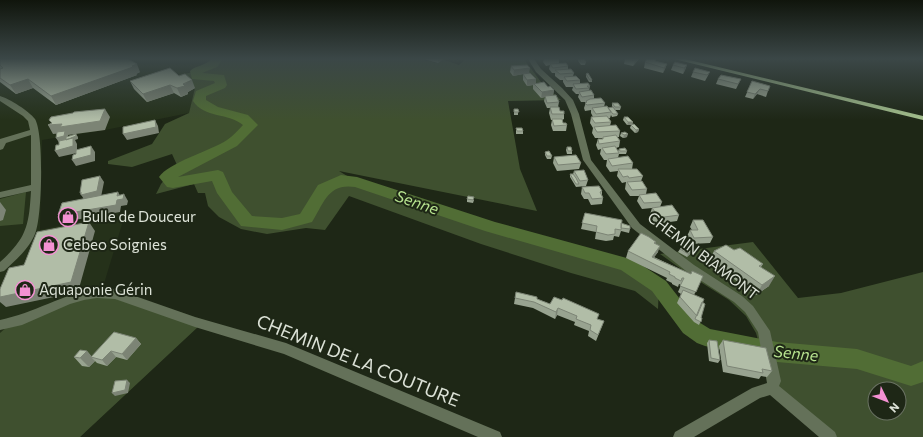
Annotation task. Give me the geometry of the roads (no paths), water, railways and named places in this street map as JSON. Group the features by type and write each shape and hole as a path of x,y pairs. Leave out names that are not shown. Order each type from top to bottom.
{"main road":[{"path":"762,79 923,118"}],"street":[{"name":"CHEMIN BIAMONT","path":"548,79 568,98 572,107 584,152 588,160 636,226 664,250 738,299 757,319 764,332 774,381 772,388"},
{"path":"0,98 29,117 35,131 35,216 28,238 16,253 0,268"},
{"path":"1,143 35,131"},
{"path":"0,195 35,187"},
{"name":"CHEMIN DE LA COUTURE","path":"0,325 18,321 67,300 84,295 97,293 115,294 195,322 286,348 494,437"},
{"path":"680,437 757,392 772,388 830,437"}],"waterway":[{"name":"Senne","path":"220,79 221,85 200,94 199,101 213,110 243,118 251,125 232,143 167,177 173,183 218,175 225,193 247,222 282,224 306,218 324,189 341,180 357,182 491,227 627,265 659,286 690,327 705,337 777,352 857,359 911,376 923,371"}],"place":[{"name":"Bulle de Douceur","path":"68,217"},
{"name":"Cebeo Soignies","path":"49,245"},
{"name":"Aquaponie Gérin","path":"25,290"}]}
